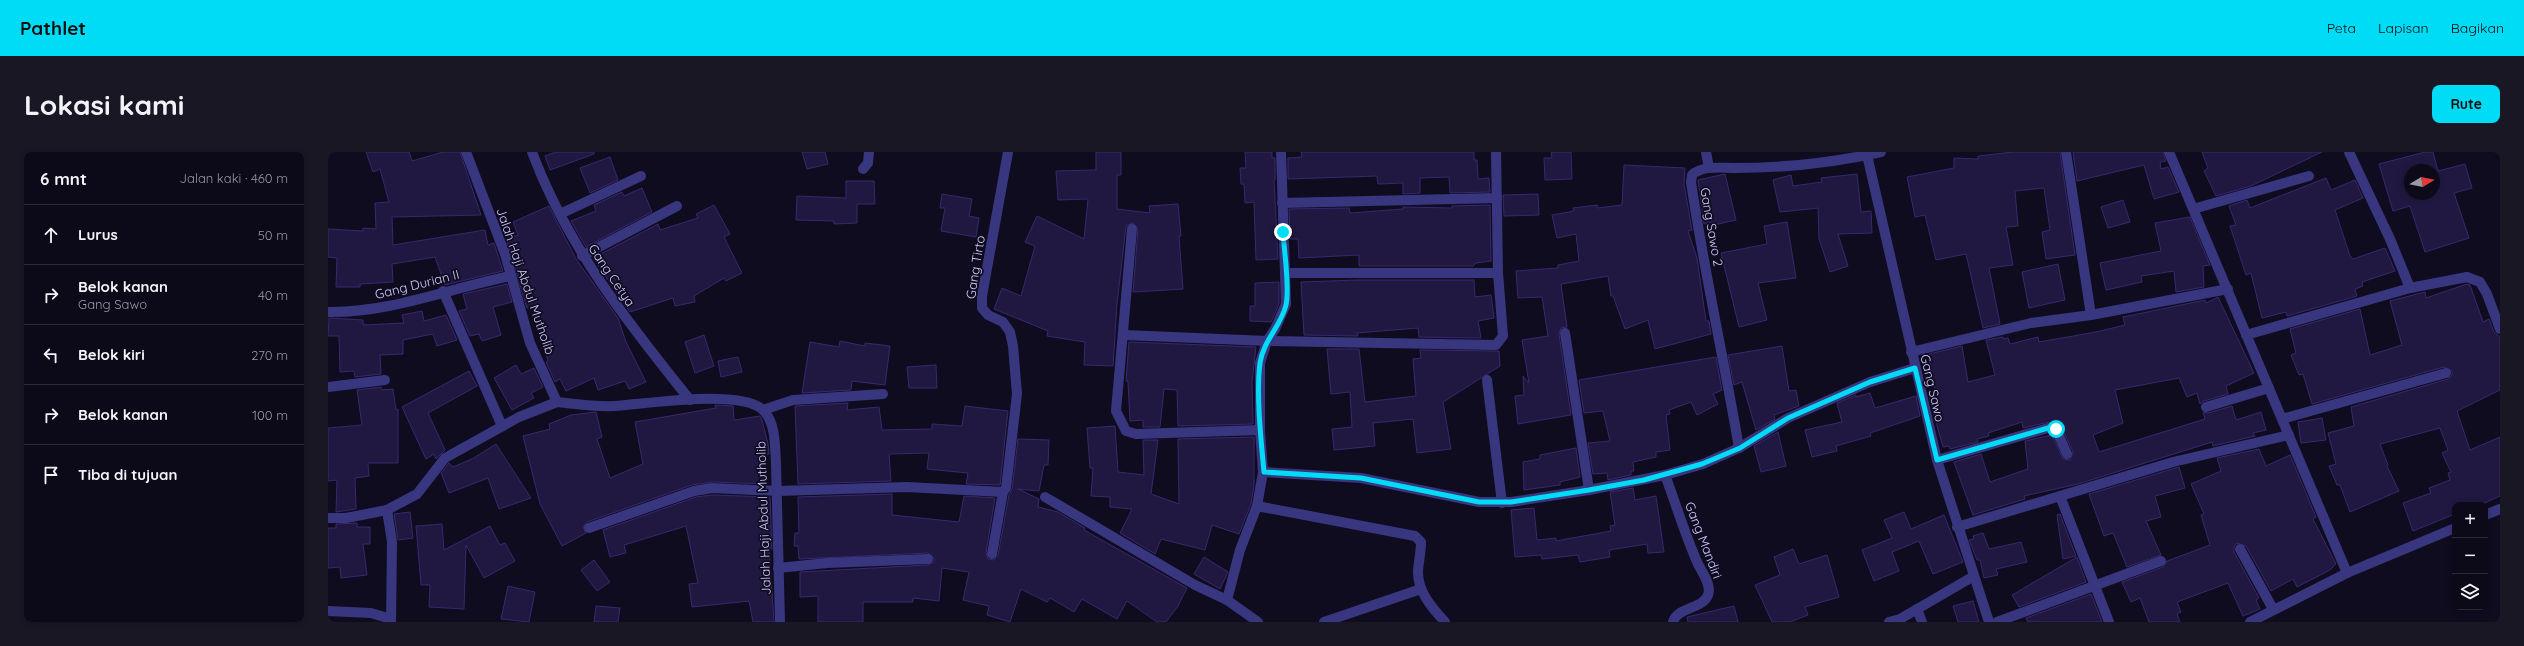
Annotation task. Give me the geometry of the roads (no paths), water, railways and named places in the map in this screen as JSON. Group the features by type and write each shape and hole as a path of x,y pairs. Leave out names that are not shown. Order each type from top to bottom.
{"street":[{"name":"Jalah Haji Abdul Mutholib","path":"466,152 511,276 530,342 557,402"},
{"name":"Gang Cetya","path":"532,152 544,183 582,256 632,328 690,400"},
{"path":"863,169 868,162 869,152"},
{"name":"Gang Tirto","path":"992,554 1002,492 1006,488 1017,394 1010,332 1003,322 988,315 982,308 982,296 1008,152"},
{"path":"1227,600 1240,550 1257,506 1264,472 1260,430 1260,363 1267,341 1275,329 1286,304 1280,152"},
{"path":"1124,335 1267,341 1496,345 1503,336 1498,273 1496,152"},
{"path":"1706,152 1709,168"},
{"name":"Gang Sawo 2","path":"1740,448 1720,334 1700,242 1691,182 1695,172 1709,168 1774,168 1842,156 1867,155 1881,152"},
{"path":"2066,152 2091,315"},
{"path":"2169,152 2347,573"},
{"path":"2349,152 2390,239 2410,288"},
{"name":"Gang Sawo","path":"1867,155 1937,460 1957,527 1989,622"},
{"path":"560,214 642,176"},
{"path":"2194,209 2309,176"},
{"path":"1282,203 1497,198"},
{"path":"582,256 677,206"},
{"path":"1132,229 1124,335 1116,411 1126,431 1136,434 1260,430"},
{"path":"1285,273 1498,273"},
{"name":"Gang Durian II","path":"328,312 350,312 396,305 443,291 511,276"},
{"path":"2246,335 2410,288 2467,277 2480,282 2487,294 2500,329"},
{"path":"1911,352 2031,323 2091,315 2228,289"},
{"path":"443,291 502,426"},
{"path":"1565,333 1589,490"},
{"path":"1264,472 1361,478 1479,502 1502,503 1589,490 1665,475 1702,464 1740,448 1788,418 1870,382 1915,368"},
{"path":"2282,419 2446,374"},
{"path":"328,387 385,380"},
{"path":"1487,380 1502,503"},
{"path":"2206,407 2269,388"},
{"path":"328,518 346,518 386,510 418,494 445,458 502,426 557,402 614,406 690,400 738,400 753,404 764,410 794,400 883,394"},
{"name":"Jalah Haji Abdul Mutholib","path":"764,410 771,424 774,443 777,491 780,622"},
{"path":"1937,460 2048,428 2056,429 2067,454"},
{"path":"1957,527 2173,462 2289,436"},
{"name":"Gang Mandiri","path":"1665,475 1697,560 1709,587 1708,595 1704,600 1677,615 1673,622"},
{"path":"589,528 694,491 728,488 777,491 907,487 1002,492"},
{"path":"2060,496 2096,585 2109,622"},
{"path":"1045,498 1195,585 1227,600 1258,622"},
{"path":"1257,506 1416,536 1420,542 1418,571 1420,589 1431,607 1445,622"},
{"path":"2488,514 2500,509"},
{"path":"328,611 371,613 391,621 392,542 386,510"},
{"path":"2250,622 2347,573 2452,529"},
{"path":"2240,549 2273,610"},
{"path":"778,568 827,563 928,559"},
{"path":"1996,622 2161,561"},
{"path":"1889,622 1917,609 1974,576"},
{"path":"1324,622 1420,589"},
{"path":"1917,609 1922,622"}]}
